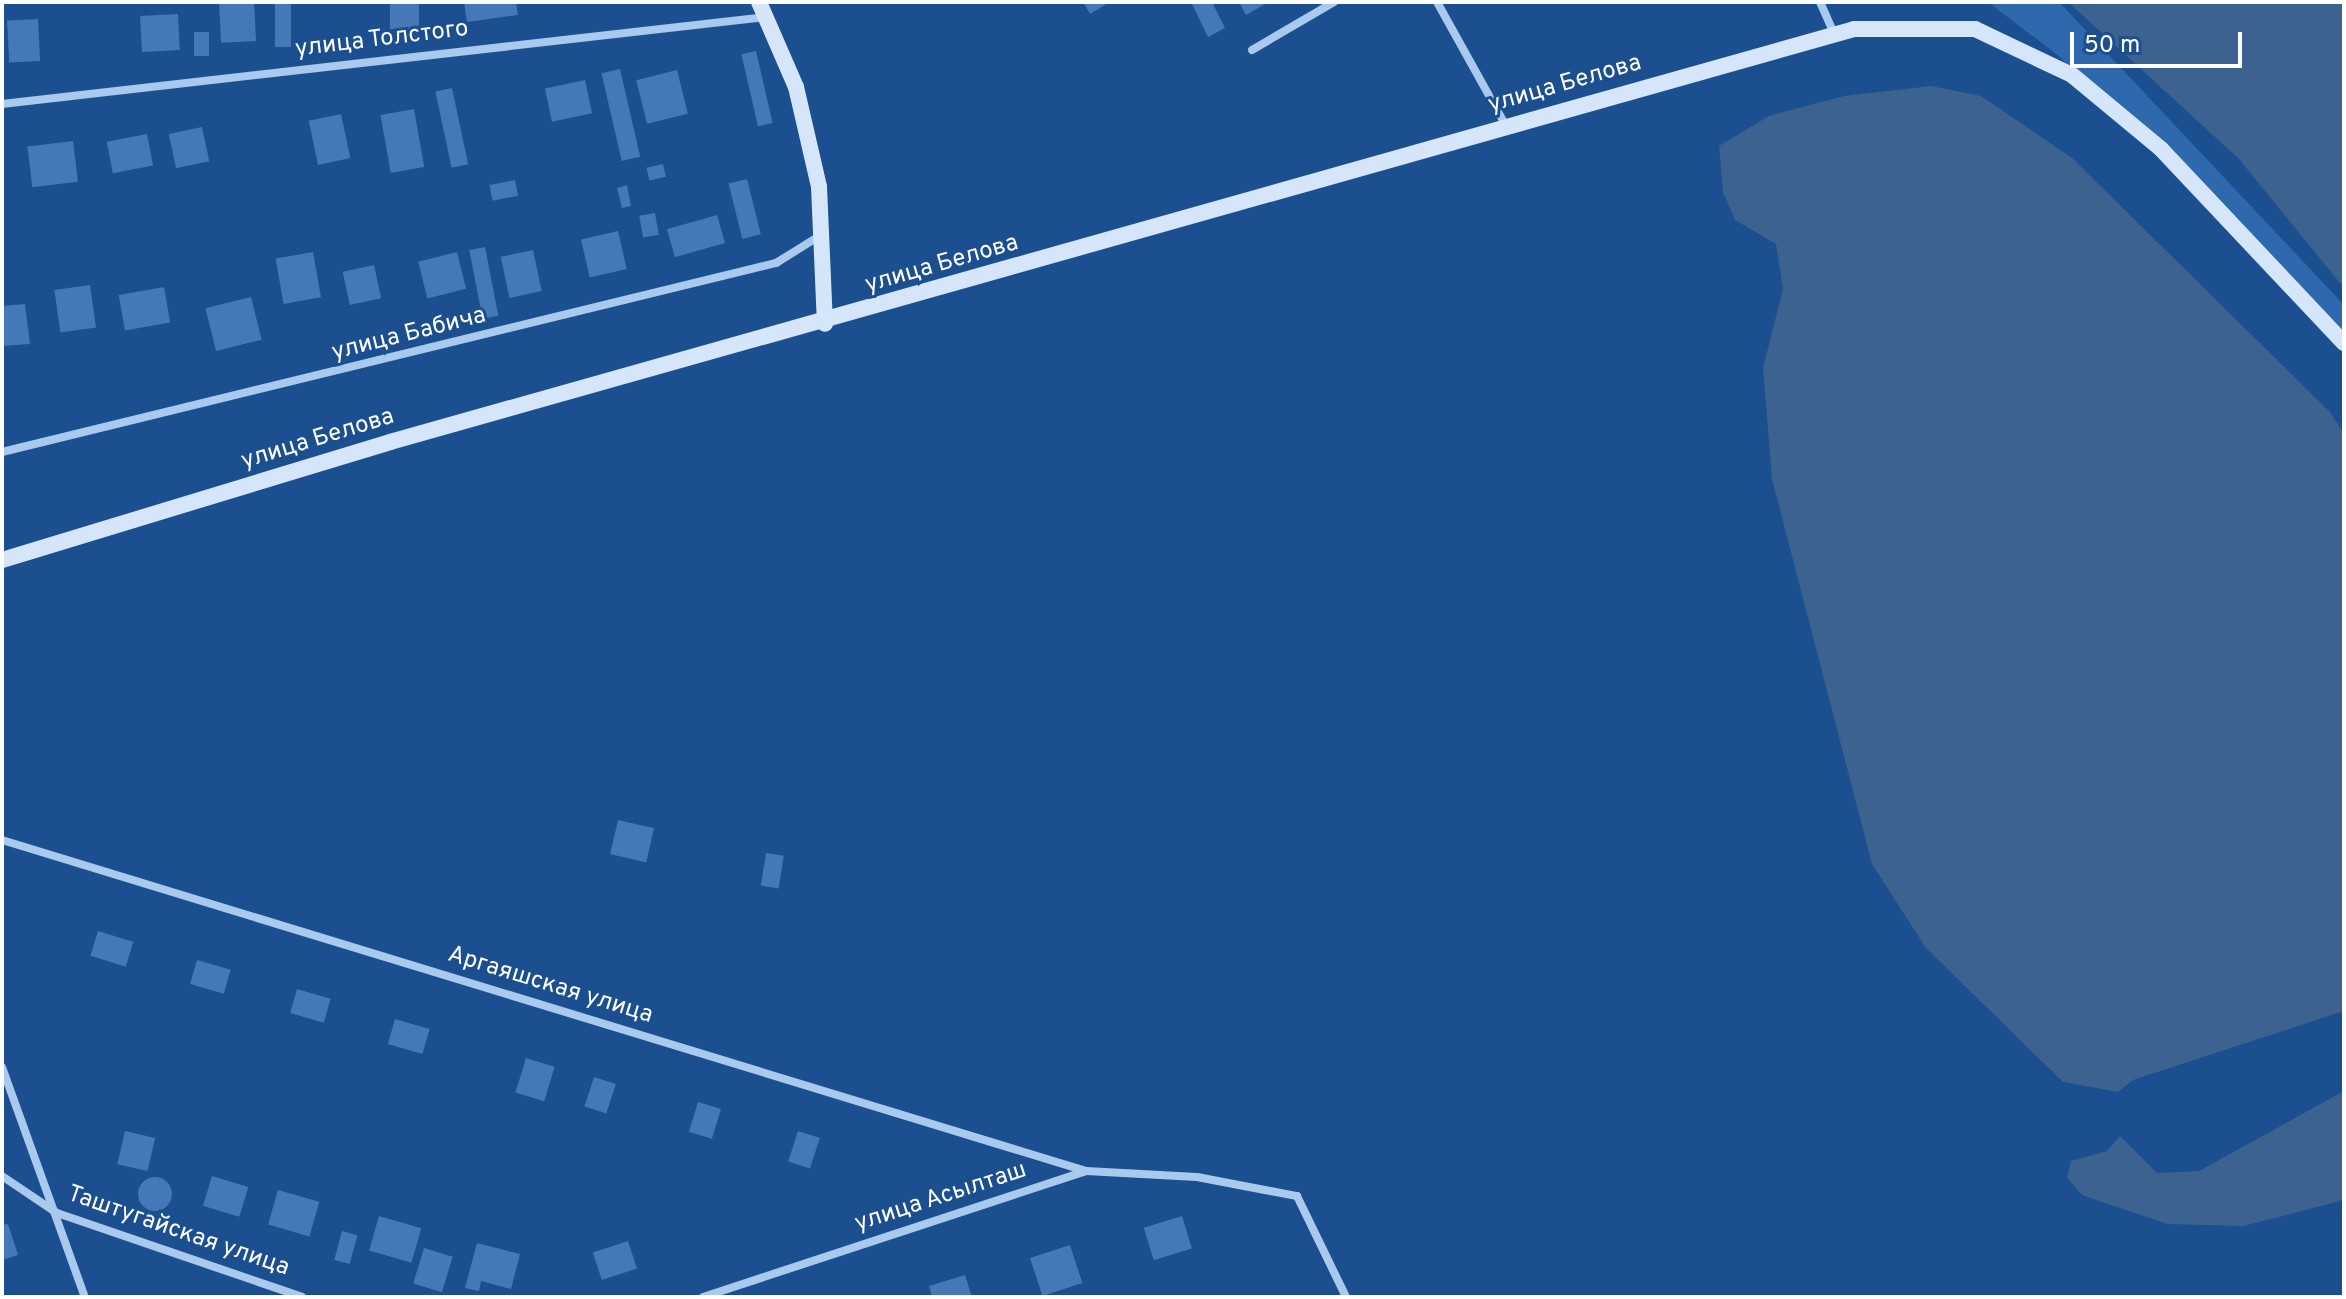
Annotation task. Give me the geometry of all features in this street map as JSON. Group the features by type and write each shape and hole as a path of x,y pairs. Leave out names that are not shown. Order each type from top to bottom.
{"main road":[{"path":"762,9 796,87 819,187 818,237 825,324"},
{"name":"улица Белова","path":"2,560 390,442 825,324 1506,126 1834,34 1897,26 1975,29 2072,75 2161,149 2344,343"}],"street":[{"path":"1252,50 1334,2"},
{"path":"1437,2 1506,126"},
{"path":"1820,2 1834,34"},
{"name":"улица Толстого","path":"2,104 762,9"},
{"name":"улица Бабича","path":"2,452 776,263 818,237"},
{"name":"Аргаяшская улица","path":"2,840 1086,1171"},
{"path":"2,1067 85,1297"},
{"name":"улица Асылташ","path":"703,1297 1086,1171 1197,1177 1297,1196 1346,1297"},
{"name":"Таштугайская улица","path":"2,1176 57,1213 302,1297"}],"shaded area":[{"path":"1988,2 2059,2 2344,305 2344,344 2060,57"},
{"path":"2068,2 2344,2 2344,288 2239,159"},
{"path":"1931,86 1981,96 2072,158 2329,411 2344,433 2344,1011 2133,1080 2118,1092 2063,1082 1926,948 1872,864 1772,479 1763,368 1783,289 1776,244 1735,220 1723,192 1719,146 1769,116 1844,96"},
{"path":"2344,1091 2344,1200 2243,1226 2167,1224 2082,1195 2067,1178 2071,1161 2107,1151 2120,1136 2157,1173 2199,1171"}],"building":[{"path":"254,2 256,41 221,43 219,4"},
{"path":"275,2 291,2 291,47 275,47"},
{"path":"390,2 419,2 419,29 390,29"},
{"path":"464,2 516,2 518,15 467,22"},
{"path":"1083,2 1110,2 1090,14"},
{"path":"1191,2 1212,2 1225,28 1208,37"},
{"path":"1239,2 1269,2 1246,15"},
{"path":"178,14 180,50 142,52 140,16"},
{"path":"38,19 40,61 9,63 7,21"},
{"path":"194,32 209,32 209,56 194,56"},
{"path":"756,51 773,123 758,126 741,54"},
{"path":"620,69 640,157 622,161 601,73"},
{"path":"677,70 688,114 647,124 636,80"},
{"path":"585,80 592,113 552,122 545,89"},
{"path":"452,88 468,164 452,168 435,92"},
{"path":"414,109 424,167 391,173 381,115"},
{"path":"341,114 350,158 318,165 309,121"},
{"path":"202,127 209,161 176,168 169,134"},
{"path":"147,134 153,165 113,173 107,142"},
{"path":"73,141 78,182 32,187 27,147"},
{"path":"663,164 666,177 649,180 646,168"},
{"path":"747,179 761,234 742,239 729,184"},
{"path":"515,180 518,196 493,201 489,185"},
{"path":"627,185 631,206 622,208 617,188"},
{"path":"655,213 659,235 643,237 639,216"},
{"path":"717,215 725,243 675,257 667,229"},
{"path":"618,231 627,269 590,278 581,240"},
{"path":"485,247 498,316 483,319 469,250"},
{"path":"533,250 542,291 509,298 501,257"},
{"path":"313,252 321,297 284,304 276,259"},
{"path":"457,252 466,289 427,299 418,262"},
{"path":"374,265 381,298 350,305 343,272"},
{"path":"90,285 96,328 60,333 54,290"},
{"path":"164,287 170,322 125,330 119,295"},
{"path":"251,297 262,340 216,351 205,308"},
{"path":"25,304 30,344 2,346 2,306"},
{"path":"618,820 654,828 646,862 610,854"},
{"path":"766,853 784,856 779,888 761,886"},
{"path":"98,931 133,942 126,967 90,956"},
{"path":"197,960 231,970 224,994 190,984"},
{"path":"297,989 331,999 324,1023 290,1013"},
{"path":"395,1019 430,1029 422,1054 388,1044"},
{"path":"526,1058 555,1067 544,1101 515,1092"},
{"path":"594,1077 616,1084 606,1114 584,1106"},
{"path":"698,1102 721,1109 712,1139 689,1132"},
{"path":"125,1131 155,1138 148,1171 117,1164"},
{"path":"798,1131 820,1138 810,1169 788,1161"},
{"path":"212,1176 248,1187 239,1217 203,1206"},
{"path":"155,1177 167,1182 172,1194 167,1206 155,1211 143,1206 138,1194 143,1182"},
{"path":"278,1190 319,1202 309,1236 268,1225"},
{"path":"379,1216 421,1228 411,1263 369,1251"},
{"path":"1182,1216 1192,1249 1154,1260 1144,1228"},
{"path":"8,1224 18,1255 2,1260 2,1225"},
{"path":"342,1231 357,1235 350,1264 334,1260"},
{"path":"628,1241 637,1269 602,1280 593,1252"},
{"path":"477,1243 520,1254 511,1289 481,1281 479,1291 465,1288"},
{"path":"1070,1245 1082,1283 1042,1296 1030,1258"},
{"path":"424,1248 453,1257 442,1292 413,1283"},
{"path":"965,1275 972,1297 932,1297 929,1286"}]}
